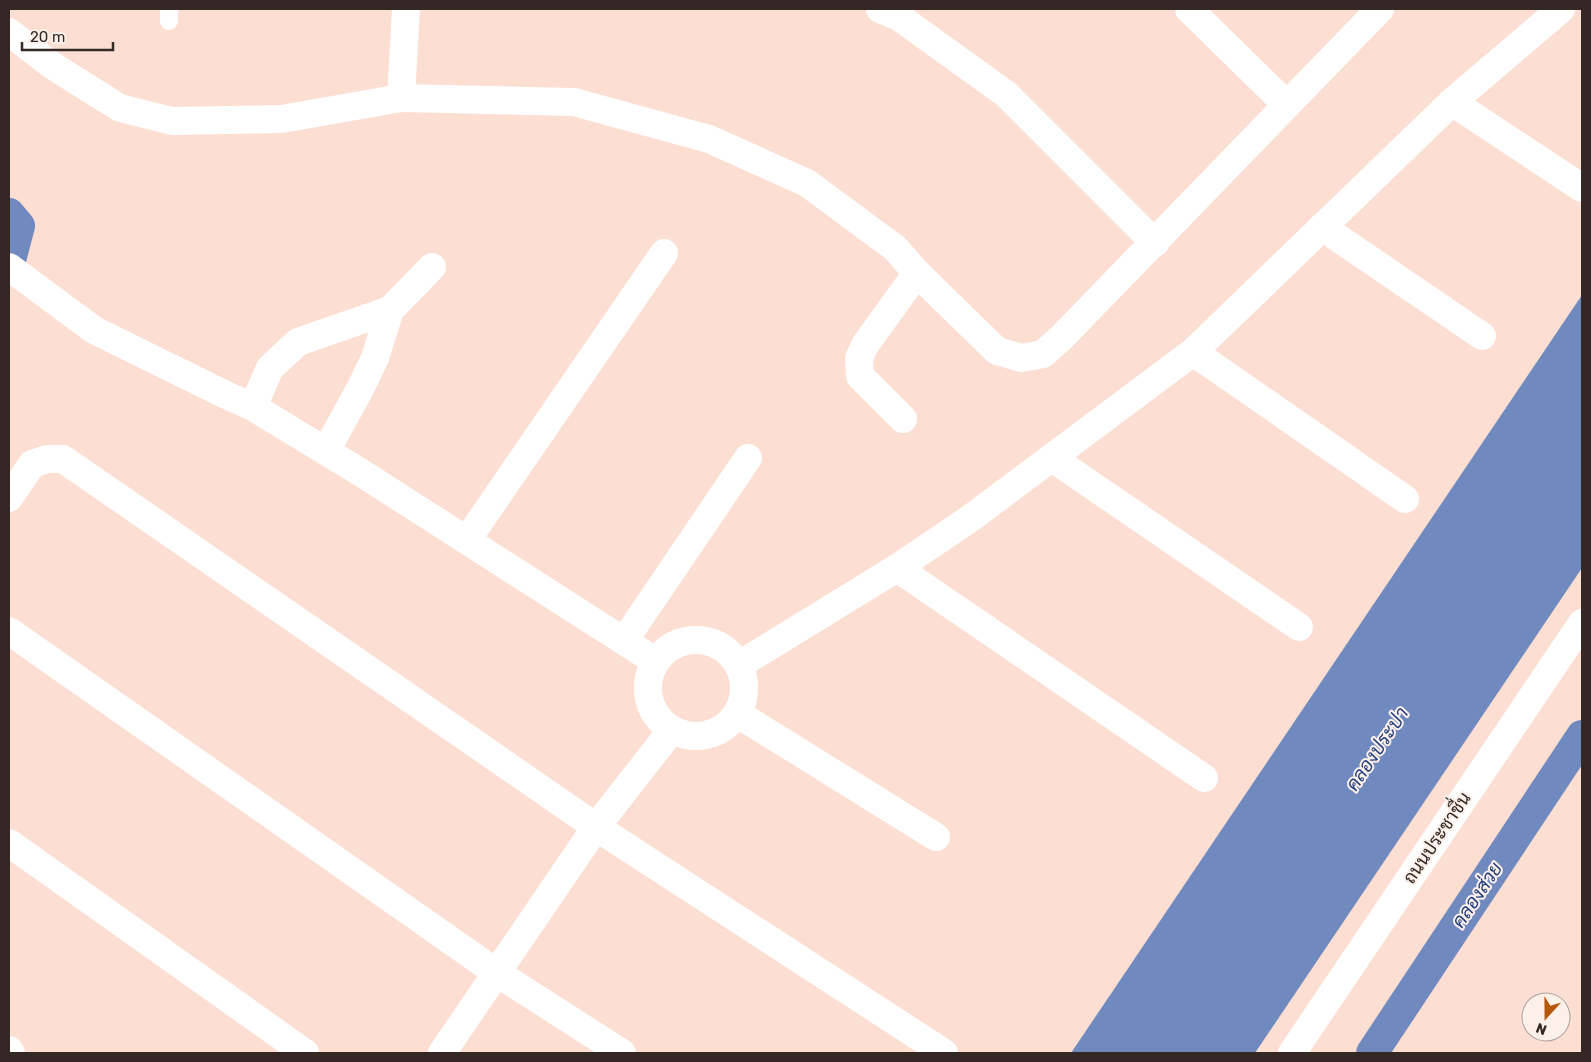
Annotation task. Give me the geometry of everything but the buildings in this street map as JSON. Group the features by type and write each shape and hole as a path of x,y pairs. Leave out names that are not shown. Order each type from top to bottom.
{"street":[{"path":"402,98 406,9"},
{"path":"880,9 899,17 1006,94 1155,243"},
{"path":"1189,9 1287,105"},
{"path":"9,32 53,66 120,108 172,121 282,118 402,98 574,102 709,139 808,183 895,248 997,351 1022,358 1043,354 1062,337 1380,9"},
{"path":"739,665 897,568 971,518 1194,352 1452,102 1561,9"},
{"path":"1452,102 1582,188"},
{"path":"1322,227 1482,336"},
{"path":"467,540 664,253"},
{"path":"9,267 94,330 253,407 467,540 655,661"},
{"path":"253,407 270,368 298,342 390,310 432,267"},
{"path":"903,420 860,376 858,358 865,345 917,272"},
{"path":"326,451 375,358 390,310"},
{"path":"1194,352 1405,499"},
{"path":"9,498 32,464 47,459 63,458 596,827 944,1053"},
{"path":"624,642 748,458"},
{"path":"1052,458 1299,627"},
{"path":"897,568 1204,778"},
{"name":"ถนนประชาชื่น","path":"1292,1053 1582,623"},
{"path":"9,631 497,973 622,1053"},
{"path":"698,640 714,643 728,652 739,665 745,690 738,714 725,727 708,736 689,737 672,731 653,712 646,686 655,661 666,649 681,641 698,640"},
{"path":"738,714 936,837"},
{"path":"442,1053 596,827 672,731"},
{"path":"9,844 306,1053"}],"water":[{"name":"คลองประปา","path":"1582,295 1582,568 1255,1053 1071,1053"}],"waterway":[{"path":"9,214 19,226 9,264"},
{"name":"คลองส่วย","path":"1372,1053 1582,736"}]}
